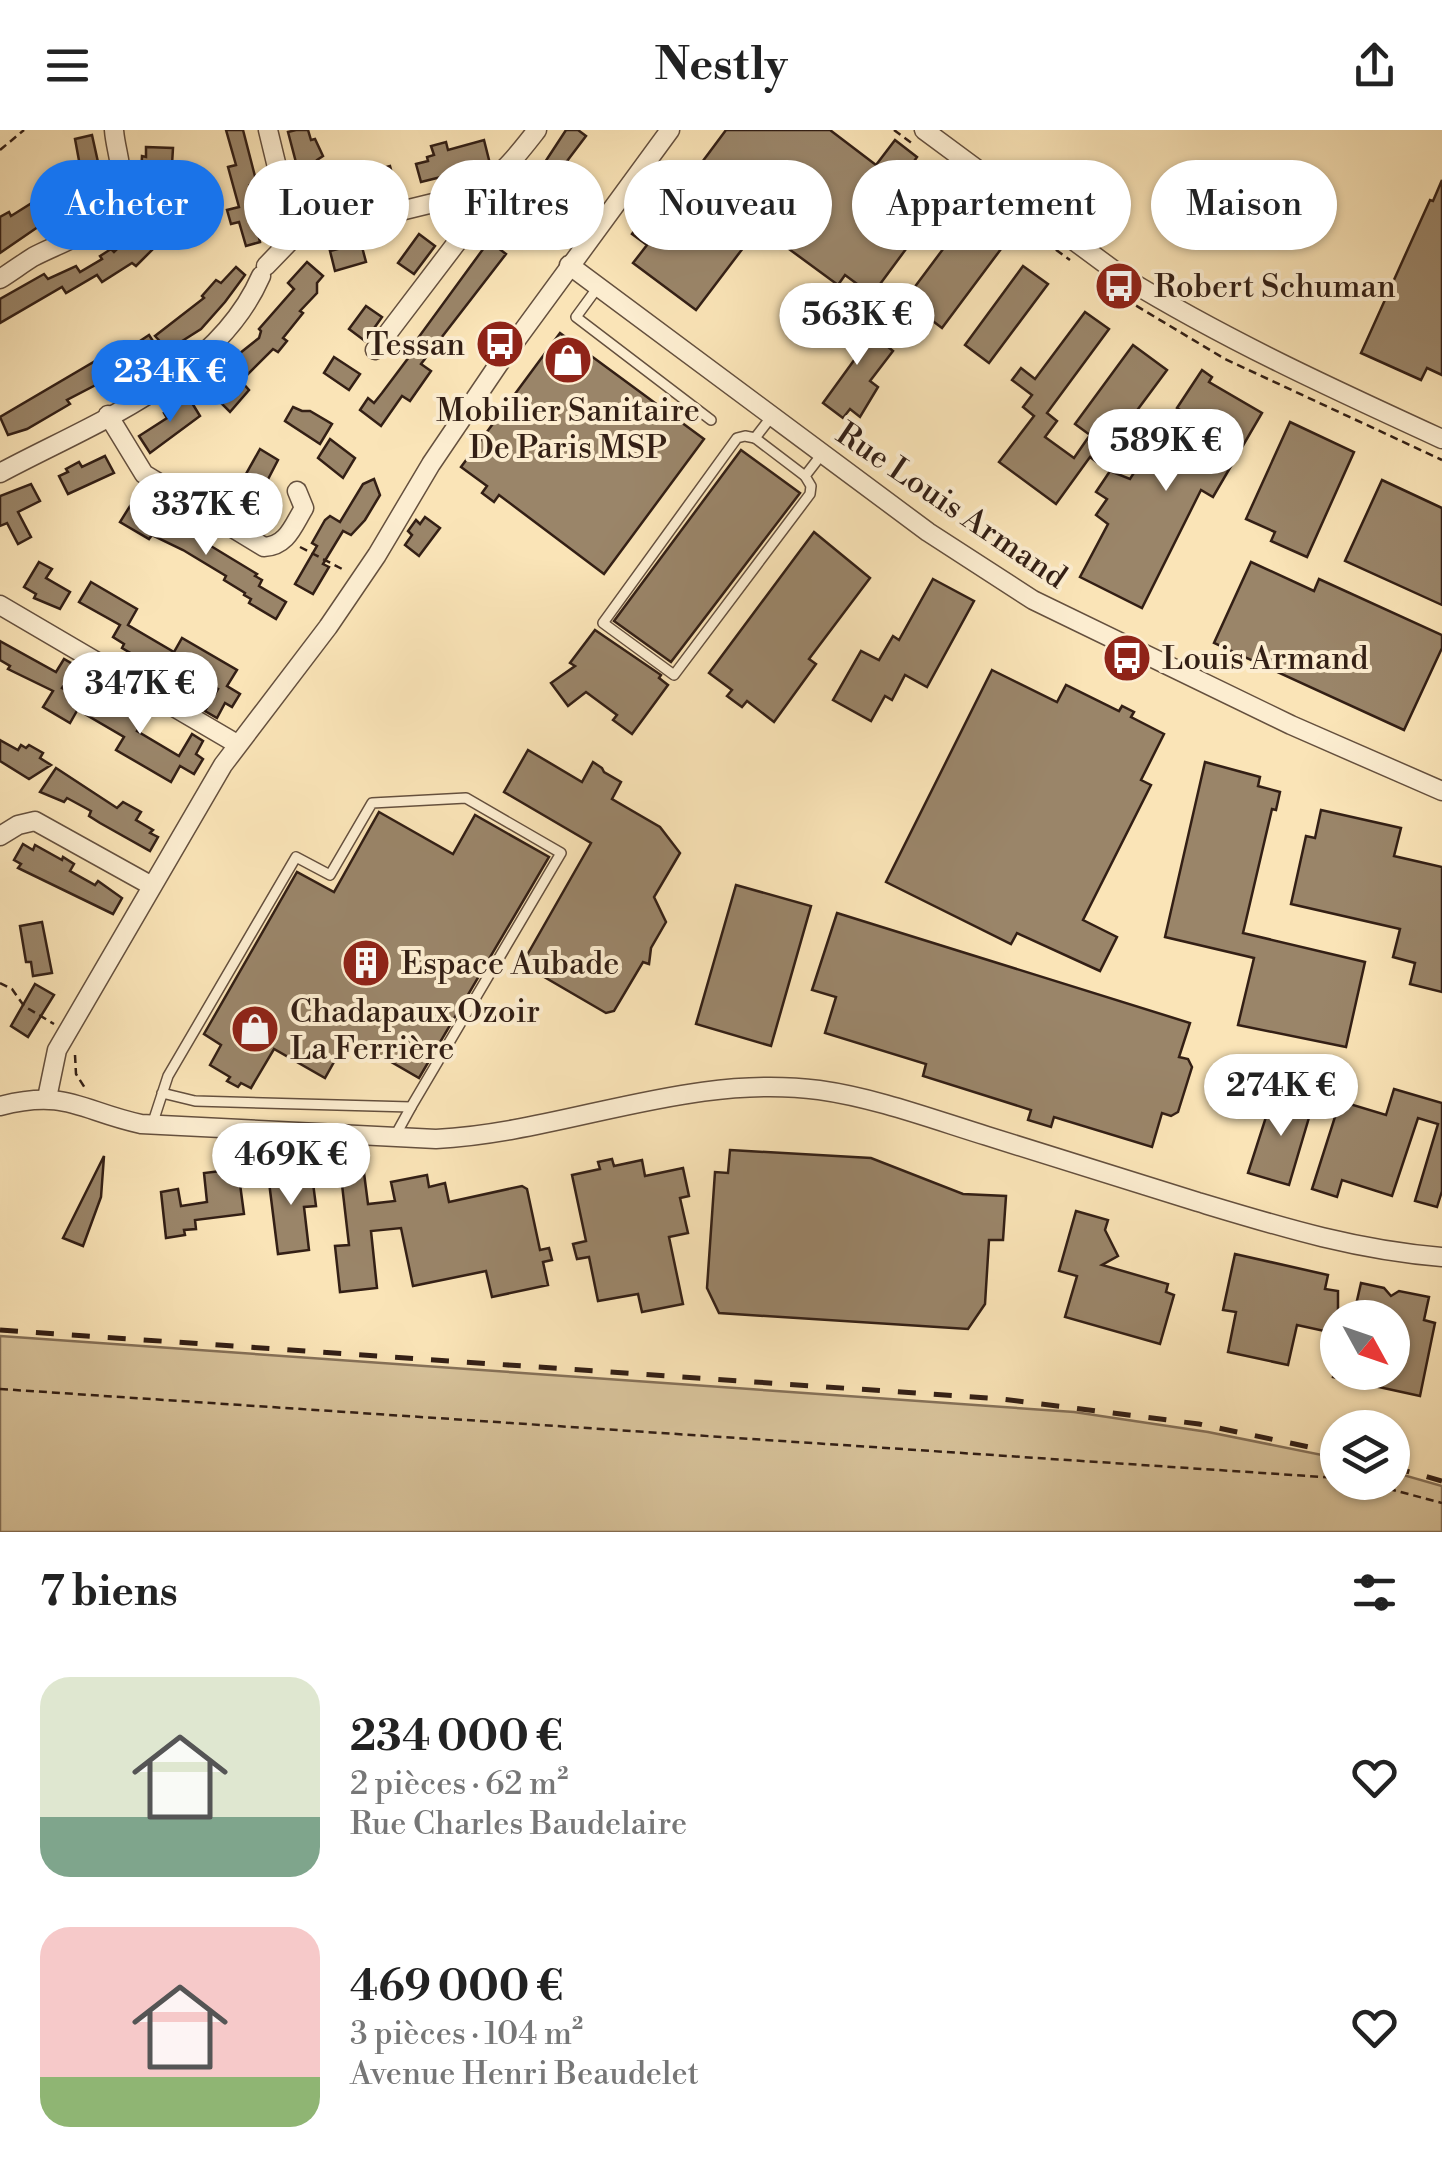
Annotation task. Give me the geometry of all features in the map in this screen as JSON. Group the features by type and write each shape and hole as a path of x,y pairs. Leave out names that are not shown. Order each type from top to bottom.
{"street":[{"path":"0,279 32,258 85,233 110,209 121,175 114,130"},
{"path":"268,130 275,160"},
{"path":"513,160 537,130"},
{"path":"604,218 670,130"},
{"path":"924,130 1123,277 1170,306 1253,352 1442,439"},
{"path":"0,473 163,383 212,346 243,310 263,271 282,250"},
{"path":"376,350 451,250"},
{"path":"47,1098 57,1050 237,744 294,675 361,578 431,464 580,250"},
{"name":"Rue Louis Armand","path":"569,265 822,454 970,561 1032,600 1292,725 1442,791"},
{"path":"108,415 136,462 154,482 257,544 269,548 286,539 304,508 297,491"},
{"path":"0,606 237,744"},
{"path":"0,836 18,824 35,821 152,886"},
{"path":"0,1106 59,1098 115,1118 152,1124 436,1139 482,1134 702,1091 749,1086 819,1090 898,1108 1317,1238 1359,1248 1442,1257"}],"lane":[{"path":"598,287 576,317 711,420"},
{"path":"755,438 772,416"},
{"path":"737,438 755,438 805,476 812,486 810,494 674,675 603,623 737,438"},
{"path":"805,476 822,454"},
{"path":"152,1124 168,1076 296,857 330,876 372,803 466,798 561,853 394,1138"},
{"path":"162,1094 194,1101 411,1108"}],"path":[{"path":"0,150 24,130"},
{"path":"286,539 361,578"},
{"path":"0,983 12,989 24,1006 60,1027"},
{"path":"75,1049 76,1074 89,1092"},
{"path":"0,1390 1320,1477"},
{"path":"1410,1494 1442,1502"}],"shaded area":[{"path":"0,1336 1074,1412 1208,1432 1320,1455 1320,1500 1410,1500 1410,1477 1442,1486 1442,1532 0,1532"}],"building":[{"path":"226,130 243,130 251,160 244,160 244,239 239,222 231,224 227,210 239,207 228,167 236,165"},
{"path":"308,130 323,156 317,160 295,160 288,132"},
{"path":"566,130 578,130 586,136 568,160 546,160"},
{"path":"726,130 830,130 869,160 852,160 852,250 905,250 872,295 845,275 838,285 790,250 832,250 832,160 704,160"},
{"path":"92,135 98,160 79,160 75,139"},
{"path":"484,140 489,160 429,160 429,180 421,182 416,164 434,155 431,146 446,142 448,150"},
{"path":"895,140 917,157 915,160 880,160"},
{"path":"146,147 173,148 172,160 142,160 142,156 146,157"},
{"path":"1442,180 1442,375 1427,368 1421,380 1361,353"},
{"path":"30,204 30,232 0,253 0,217 9,212 11,216"},
{"path":"419,234 429,242 432,250 414,274 398,263"},
{"path":"109,250 152,250 136,266 132,263 102,282 97,275 66,293 62,287 0,323 0,299 44,274 48,279 76,266 80,272"},
{"path":"363,250 366,262 335,271 330,251"},
{"path":"482,250 501,250 506,254 421,364 431,371 410,401 402,396 381,426 360,410 368,398 374,403 421,341 418,338"},
{"path":"643,250 742,250 696,310 633,263"},
{"path":"942,250 1000,250 942,328 905,300"},
{"path":"307,262 323,276 317,283 317,293 300,311 303,313 283,338 287,341 278,352 273,349 241,381 249,390 230,412 210,392 229,370 225,365 259,338 259,329 294,289 288,283"},
{"path":"1023,266 1048,284 989,363 965,345"},
{"path":"236,267 245,275 225,302 201,329 168,350 155,336 204,298 216,280 221,283"},
{"path":"366,306 382,317 365,341 349,329"},
{"path":"846,312 893,351 870,381 878,387 860,417 850,409 843,418 823,403 860,352 832,331"},
{"path":"1085,312 1109,329 1047,413 1057,421 1045,437 1074,458 1090,435 1075,424 1133,345 1167,370 1098,463 1090,457 1056,504 999,462 1034,416 1023,407 1032,395 1012,380 1021,368 1035,379"},
{"path":"560,333 704,439 604,574 499,495 494,502 482,493 487,486 461,467"},
{"path":"149,335 160,352 131,375 118,383 113,376 67,400 70,404 27,429 8,435 0,417 97,360 101,367"},
{"path":"334,357 360,374 349,390 324,373"},
{"path":"1202,370 1212,377 1209,382 1262,413 1213,497 1201,490 1142,608 1080,577 1108,524 1096,515 1107,499 1096,492 1110,471 1130,479 1153,443 1180,461 1202,424 1177,408"},
{"path":"189,398 200,416 150,453 139,436 167,418 164,413"},
{"path":"293,407 310,411 332,424 320,444 285,421"},
{"path":"1290,422 1354,452 1307,557 1271,541 1275,532 1246,519"},
{"path":"330,439 355,458 343,478 318,458"},
{"path":"260,449 278,460 248,518 228,506"},
{"path":"741,450 800,493 671,662 614,621"},
{"path":"105,456 114,473 68,494 59,476 79,462 82,467"},
{"path":"374,479 380,495 351,535 343,531 323,564 329,567 313,594 295,584 317,546 312,543 325,520 330,516 340,522 363,484"},
{"path":"1382,480 1442,508 1442,605 1345,561"},
{"path":"31,484 40,501 18,512 31,537 18,544 7,523 0,526 0,496"},
{"path":"130,506 168,520 257,574 262,580 259,586 286,602 276,619 249,603 251,599 245,593 224,580 226,576 183,550 152,535 149,539 120,522"},
{"path":"425,517 440,528 419,556 405,545 412,535 408,531 416,520 420,524"},
{"path":"814,532 870,578 809,659 816,664 774,722 747,701 742,707 727,696 732,690 709,673"},
{"path":"39,562 52,569 46,578 70,592 60,609 34,598 36,594 24,587"},
{"path":"1251,562 1314,591 1319,579 1442,635 1442,648 1404,730 1214,643"},
{"path":"933,579 974,601 927,687 905,675 892,700 885,696 871,721 833,700 861,651 879,660 893,636 899,640"},
{"path":"91,582 137,609 128,625 174,652 182,638 237,670 227,686 240,694 232,707 225,703 217,718 205,711 218,689 176,665 163,686 150,679 156,668 122,648 124,644 113,637 120,625 79,602"},
{"path":"595,630 661,675 659,678 668,685 632,734 613,720 617,715 586,692 568,706 551,683 575,666 570,663"},
{"path":"0,641 56,672 64,659 76,666 62,688 83,700 70,723 43,707 53,691 8,669 10,666 0,660"},
{"path":"992,670 1057,702 1066,685 1119,711 1122,706 1134,712 1131,717 1164,734 1141,780 1151,785 1083,920 1117,937 1100,971 1017,933 1011,944 886,882"},
{"path":"97,690 131,711 137,702 149,709 137,731 179,756 192,734 203,741 196,754 203,759 194,774 180,766 171,782 116,750 124,737 78,710 89,691 95,694"},
{"path":"0,740 18,750 21,745 29,745 43,753 40,758 51,765 29,779 0,761"},
{"path":"528,750 582,782 593,762 602,768 621,782 612,799 660,827 680,853 654,897 666,922 651,948 649,964 643,962 614,1011 606,1013 522,964 591,843 504,792"},
{"path":"1205,762 1260,777 1258,786 1280,792 1276,810 1272,809 1243,933 1365,962 1346,1047 1238,1025 1254,958 1165,937"},
{"path":"56,768 117,808 123,802 141,812 136,820 158,837 150,851 89,816 91,811 67,798 64,802 40,792"},
{"path":"1321,810 1401,828 1394,856 1442,867 1442,992 1410,984 1415,963 1393,957 1400,929 1291,904 1306,836 1315,838"},
{"name":"Espace Aubade","path":"379,812 453,854 475,815 549,857 419,1078 348,1037 325,1078 274,1049 251,1088 241,1083 238,1087 210,1065 221,1045 204,1034 297,872 334,892"},
{"path":"23,844 33,850 35,845 62,860 63,857 74,864 70,871 95,885 98,881 122,898 113,914 18,868 21,864 14,860"},
{"path":"736,885 811,906 771,1046 696,1024"},
{"path":"837,913 1190,1023 1179,1057 1188,1059 1192,1067 1178,1112 1171,1116 1162,1113 1152,1147 1054,1117 1051,1127 1028,1120 1031,1110 923,1076 926,1064 825,1033 836,997 812,990"},
{"path":"42,922 52,973 33,976 31,962 26,962 20,926"},
{"path":"35,984 54,995 28,1037 11,1026"},
{"path":"1394,1089 1442,1103 1442,1191 1437,1207 1415,1201 1438,1124 1418,1118 1392,1196 1342,1180 1337,1197 1312,1189 1340,1101 1386,1115"},
{"path":"1274,1092 1313,1104 1289,1185 1248,1173"},
{"path":"730,1150 871,1158 963,1194 1006,1196 1003,1240 989,1240 985,1304 968,1329 719,1313 707,1288 715,1172 728,1173"},
{"path":"104,1156 101,1197 83,1246 63,1238"},
{"path":"612,1159 614,1166 642,1160 645,1176 683,1168 689,1196 680,1198 688,1233 669,1237 683,1304 642,1312 638,1294 598,1301 589,1257 577,1259 573,1244 586,1241 572,1175 600,1169 598,1162"},
{"path":"311,1168 316,1206 304,1207 309,1250 278,1254 268,1174"},
{"path":"238,1169 244,1214 195,1220 196,1229 166,1238 161,1192 178,1189 181,1206 207,1202 204,1173"},
{"path":"356,1170 356,1174 364,1173 368,1204 395,1201 391,1182 427,1175 429,1187 445,1183 449,1202 522,1186 527,1189 540,1250 549,1248 552,1260 543,1262 548,1285 492,1297 486,1271 413,1286 401,1228 371,1231 377,1288 340,1292 335,1246 349,1245 341,1176 342,1171"},
{"path":"1076,1211 1108,1220 1105,1230 1118,1256 1102,1265 1168,1284 1166,1292 1174,1295 1160,1344 1065,1317 1077,1276 1059,1271"},
{"path":"1235,1254 1328,1275 1325,1289 1338,1291 1338,1300 1320,1300 1320,1330 1297,1325 1288,1365 1228,1352 1236,1312 1223,1310"},
{"path":"1361,1283 1384,1288 1391,1296 1399,1291 1429,1297 1424,1320 1435,1323 1420,1396 1393,1390 1410,1390 1410,1300 1357,1300"}],"railway":[{"path":"0,1330 1002,1399 1199,1424 1320,1449"},
{"path":"1410,1472 1442,1481"}],"place":[{"name":"Robert Schuman","path":"1119,286"},
{"name":"Tessan","path":"500,344"},
{"name":"Mobilier Sanitaire De Paris MSP","path":"568,360"},
{"name":"Louis Armand","path":"1127,658"},
{"name":"Espace Aubade","path":"366,963"},
{"name":"Chadapaux Ozoir La Ferrière","path":"255,1029"}]}
